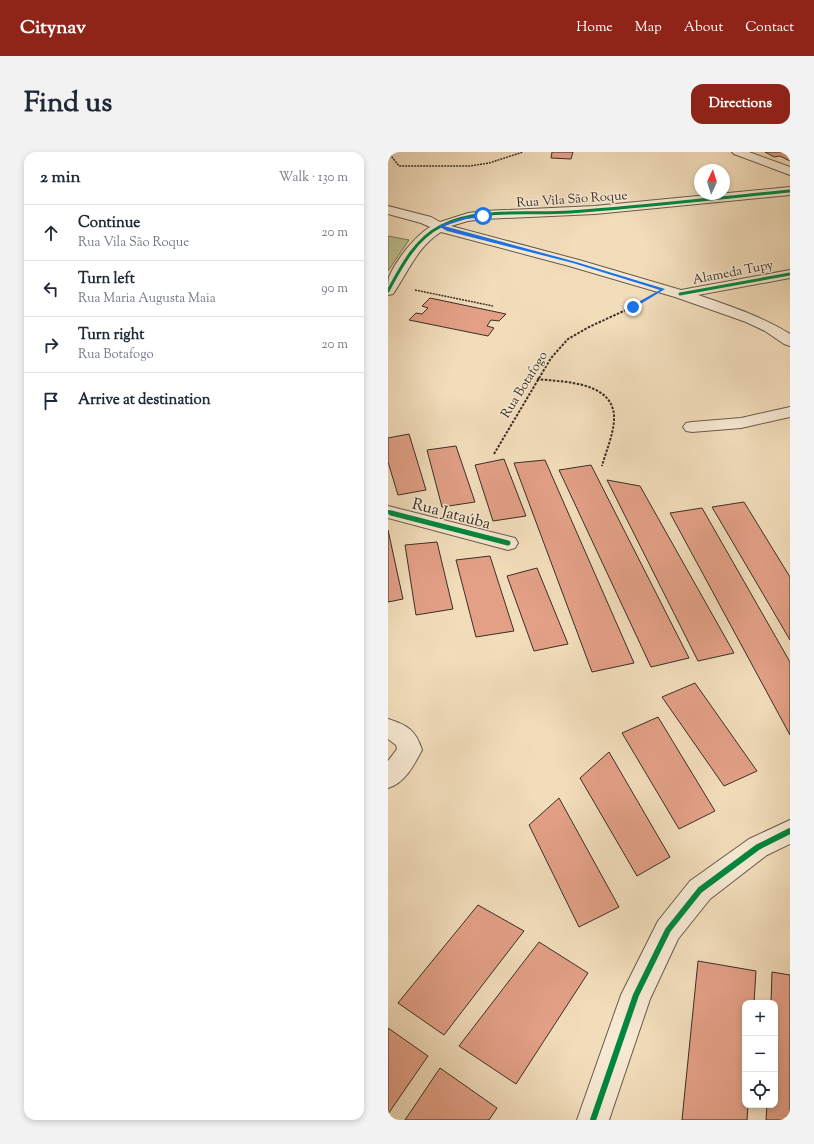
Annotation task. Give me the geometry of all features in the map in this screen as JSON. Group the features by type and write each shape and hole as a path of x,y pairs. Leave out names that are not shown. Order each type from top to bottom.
{"street":[{"path":"738,152 790,171"},
{"name":"Rua Vila São Roque","path":"390,288 414,249 440,226 452,221 472,217 566,212 790,192"},
{"path":"388,210 426,220 448,230 574,263 680,294 751,319 770,328 790,341"},
{"name":"Alameda Tupy","path":"680,294 790,274"},
{"path":"692,427 741,423 790,412"},
{"name":"Rua Jataúba","path":"388,512 508,543"},
{"path":"388,728 400,733 408,740 410,750 401,764 388,778"},
{"path":"593,1120 636,995 668,930 700,890 758,847 790,831"}],"path":[{"path":"388,152 399,166 454,167 489,163 523,152"},
{"path":"390,288 494,306"},
{"path":"537,379 593,387 602,392 612,402 615,416 602,466"}],"green space":[{"path":"388,236 409,240 388,271"}],"building":[{"path":"552,152 573,152 571,159 551,158"},
{"path":"765,152 790,152 790,161 780,156 774,157"},
{"path":"430,298 506,314 499,321 491,320 487,326 494,328 488,336 409,320 416,313 422,314 428,308 422,306"},
{"path":"409,434 426,490 398,495 388,462 388,438"},
{"path":"456,446 475,502 442,507 427,450"},
{"path":"504,459 526,516 493,521 475,465"},
{"path":"545,460 634,663 592,672 514,463"},
{"path":"591,465 689,658 651,667 559,470"},
{"path":"607,480 640,486 734,653 698,661"},
{"path":"744,502 790,577 790,640 712,507"},
{"path":"702,508 790,662 790,735 670,513"},
{"path":"388,530 403,599 388,602"},
{"path":"437,542 453,609 416,615 405,545"},
{"path":"490,556 514,631 476,637 456,560"},
{"path":"537,568 568,644 534,651 507,576"},
{"path":"695,683 757,771 724,786 662,697"},
{"path":"658,717 715,811 679,829 622,733"},
{"path":"609,752 670,857 637,876 580,778"},
{"path":"559,798 619,907 579,927 529,825"},
{"path":"478,905 524,931 444,1035 398,1003"},
{"path":"539,942 588,973 516,1084 459,1046"},
{"path":"698,961 756,971 754,1000 742,1000 742,1108 748,1108 747,1120 682,1120"},
{"path":"772,972 790,975 790,1120 766,1120 767,1108 778,1108 778,1000 771,1000"},
{"path":"388,1028 428,1056 388,1114"},
{"path":"440,1068 497,1108 489,1120 405,1120"}],"cycle path":[{"path":"388,291 410,254 424,238 441,226 468,217 595,210 790,191"},
{"path":"680,294 790,274"},
{"path":"388,512 508,543"},
{"path":"593,1120 636,995 668,930 700,890 758,847 790,831"}],"route":[{"path":"483,216 466,217 440,226 448,230 574,263 663,289 633,307"}]}
